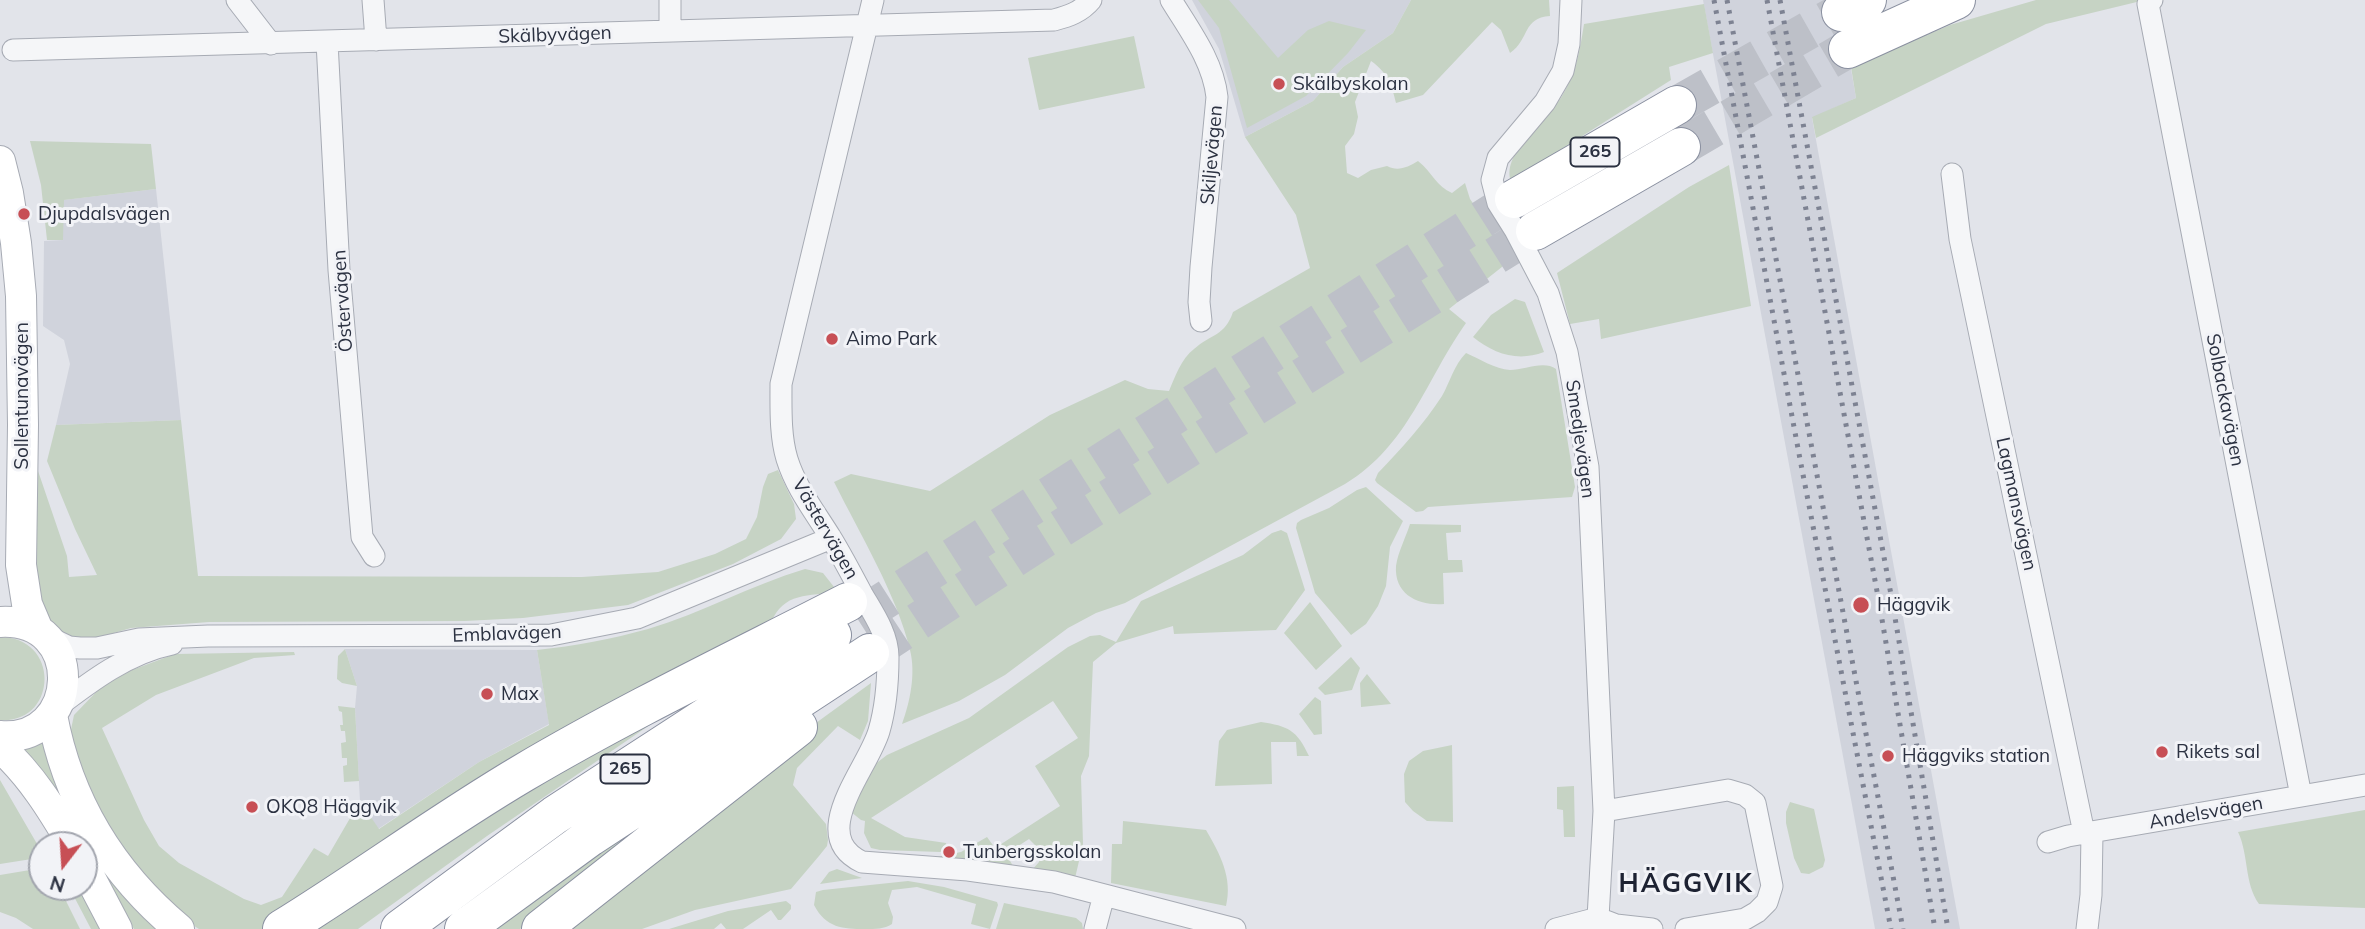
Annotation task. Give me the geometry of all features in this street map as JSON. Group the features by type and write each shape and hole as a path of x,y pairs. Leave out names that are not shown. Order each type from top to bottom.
{"highway":[{"path":"1848,49 1956,0"},
{"name":"265","path":"1514,199 1677,105"},
{"name":"265","path":"1535,231 1681,147"},
{"name":"265","path":"282,929 523,773 655,701 852,610 555,815 400,929"},
{"name":"265","path":"464,929 590,837 871,662 541,929"}],"street":[{"path":"237,0 271,44"},
{"path":"373,0 376,40"},
{"path":"670,0 670,31"},
{"name":"Västervägen","path":"873,0 781,384 786,457 802,494 831,538 880,625 888,653 888,690 879,733 841,811 838,825 841,838 849,856 862,862 968,870 1054,882 1104,895"},
{"name":"Skälbyvägen","path":"13,50 1055,20 1086,7 1091,0"},
{"name":"Skiljevägen","path":"1171,0 1209,63 1217,97 1201,267 1201,321"},
{"name":"Smedjevägen","path":"1571,0 1569,44 1563,71 1545,102 1498,158 1492,180 1498,203 1548,293 1567,352 1588,467 1604,811 1598,918"},
{"name":"Solbackavägen","path":"2150,2 2301,796"},
{"name":"Östervägen","path":"327,42 340,270 362,537 374,556"},
{"name":"Sollentunavägen","path":"0,161 16,243 21,296 21,565 27,604 43,633 58,651 64,667 64,685 54,711"},
{"name":"Lagmansvägen","path":"1952,174 1961,239 2088,833 2091,895 2087,929"},
{"name":"Sollentunavägen","path":"0,282 7,353 5,511 0,576"},
{"name":"Emblavägen","path":"43,633 69,647 80,648 97,648 139,639 208,636 551,635 637,618 831,538"},
{"path":"0,622 15,621 43,633"},
{"name":"Emblavägen","path":"54,711 90,681 122,663 164,646 208,636"},
{"path":"0,736 21,735 39,727 54,711"},
{"path":"54,711 61,760 89,821 116,865 150,905 179,929"},
{"path":"0,747 16,761 44,796 65,831"},
{"name":"Andelsvägen","path":"2048,842 2365,785"},
{"path":"1604,811 1728,790 1745,795 1755,803 1772,886 1767,902 1745,919 1686,929"},
{"path":"98,893 117,929"},
{"path":"1095,929 1104,895 1235,929"},
{"path":"1556,929 1598,918 1616,925 1652,929"}],"shaded area":[{"name":"Skälbyskolan","path":"1192,0 1411,0 1393,33 1343,67 1313,101 1245,137 1219,49"},
{"path":"1703,0 1839,0 1856,98 1812,118 1960,929 1875,929"},
{"path":"156,189 181,420 56,425 70,364 64,340 43,326 44,241 63,240 63,200"},
{"path":"345,649 537,650 549,724 479,762 378,829 360,801 355,708 357,686"}],"green space":[{"path":"1198,0 1229,0 1278,58 1308,30 1329,21 1366,30 1348,53 1306,96 1247,128 1219,28"},
{"path":"1411,0 1549,0 1550,16 1530,25 1521,42 1510,53 1501,30 1492,22 1423,95 1396,103 1388,79 1371,61 1355,102 1358,117 1354,134 1345,146 1347,173 1358,178 1371,170 1387,166 1403,168 1418,161 1442,187 1452,193 1465,183 1470,199 1512,259 1449,309 1466,323 1401,431 1385,451 1345,484 1125,603 1096,613 1068,628 1005,675 959,701 902,724 911,688 910,650 887,586 834,482 851,474 930,491 1050,415 1125,380 1148,389 1169,391 1189,353 1222,330 1233,312 1310,268 1296,215 1245,137 1313,101 1343,67 1393,33"},
{"path":"2036,0 2145,0 2046,24 1816,138 1812,117 1856,98 1851,67 1950,25"},
{"path":"1704,4 1713,53 1669,67 1671,80 1511,181 1510,170 1519,148 1562,96 1571,79 1584,24"},
{"path":"1134,36 1145,88 1039,110 1028,58"},
{"path":"30,141 151,144 156,189 64,200 63,240 47,240 41,185"},
{"path":"1729,165 1751,306 1601,339 1599,319 1570,324 1557,273 1689,187"},
{"path":"1515,299 1525,302 1544,352 1525,356 1507,355 1489,348 1473,337 1491,315"},
{"path":"1466,353 1504,369 1516,370 1546,365 1556,369 1575,487 1572,497 1428,507 1416,512 1377,483 1375,480 1378,473 1428,416"},
{"path":"181,420 198,576 582,577 658,572 715,554 746,539 757,517 768,474 778,470 794,504 796,519 781,539 733,564 628,605 523,618 465,621 209,622 131,628 83,642 55,631 35,602 36,465 67,556 69,577 97,575 47,461 56,425"},
{"path":"1366,487 1403,521 1390,547 1386,586 1378,606 1366,624 1351,635 1315,593 1296,528 1301,520"},
{"path":"1410,524 1461,525 1461,532 1446,533 1448,560 1462,560 1463,572 1443,573 1444,604 1417,601 1399,584 1396,566"},
{"path":"1281,530 1287,533 1305,590 1276,630 1174,634 1173,626 1116,643 1093,662 1089,756 1081,776 1083,844 1072,891 1031,871 1039,862 1041,851 1029,839 1006,854 1020,878 931,858 961,852 987,837 995,848 1060,806 1035,766 1078,738 1053,701 871,818 905,837 946,843 947,850 941,852 871,848 864,833 865,821 851,812 870,768 887,755 969,718 1068,647 1090,636 1100,635 1116,642 1141,601 1243,555 1272,533"},
{"path":"805,569 823,573 838,592 807,595 790,601 782,606 771,623 265,929 199,929 180,917 103,829 68,744 74,715 101,687 132,670 175,654 294,652 295,655 254,658 156,695 102,728 144,820 159,846 179,863 244,899 261,905 282,897 314,848 328,856 360,801 379,829 479,762 549,725 537,650 593,642 648,629"},
{"path":"1310,602 1342,646 1316,670 1284,633"},
{"path":"0,637 20,641 34,651 42,664 45,680 42,695 33,709 19,718 0,720"},
{"path":"345,649 357,686 342,683 337,679 338,656"},
{"path":"1351,657 1360,668 1352,690 1325,695 1318,688"},
{"path":"1367,674 1391,704 1361,707 1360,683"},
{"path":"871,683 868,721 860,740 838,726 797,768 793,785 826,824 828,840 827,846 791,889 695,910 642,929 548,929 630,858"},
{"path":"707,686 487,836 358,929 311,929 397,869"},
{"path":"1315,697 1321,701 1322,734 1314,735 1299,714"},
{"path":"338,706 355,708 359,781 344,782 343,766 347,765 347,758 342,758 341,743 346,742 345,731 341,731 340,725 343,725 342,712"},
{"path":"1261,722 1291,731 1309,756 1297,756 1296,742 1271,742 1272,784 1215,786 1219,741 1227,730"},
{"path":"44,741 59,787 55,791 24,750"},
{"path":"1452,745 1453,822 1427,821 1405,802 1404,774 1409,761 1423,751"},
{"path":"0,780 30,831 28,860 0,864"},
{"path":"699,784 520,929 491,929"},
{"path":"1574,786 1575,837 1564,837 1563,810 1557,809 1557,787"},
{"path":"1790,802 1814,809 1825,860 1823,867 1809,874 1801,873 1794,858 1786,823"},
{"path":"2365,810 2365,908 2259,904 2251,887 2238,832"},
{"path":"1123,821 1206,830 1226,876 1226,906 1111,883 1112,844 1122,844"},
{"path":"104,868 163,929 134,929 100,871"},
{"path":"837,869 862,878 820,884 829,872"},
{"path":"28,870 28,901 66,901 80,929 33,929 0,912 0,875"},
{"path":"908,881 944,887 997,902 990,929 971,924 976,904 917,887 892,890 888,903 893,917 892,924 886,927 869,929 836,926 824,918 814,905 816,892 823,890"},
{"path":"76,901 86,901 101,929 91,929"},
{"path":"786,901 791,905 791,909 781,920 778,920 771,910 743,929 726,929 721,923 714,929 669,929 728,911"},
{"path":"1004,903 1076,918 1082,923 1083,929 996,929"}],"tunnel":[{"path":"1677,105 1841,12"},
{"path":"1681,147 1848,49"},
{"path":"857,618 1514,199"},
{"path":"870,653 1036,544 1535,231"}],"railway":[{"path":"1714,0 1891,929"},
{"path":"1727,0 1903,929"},
{"path":"1767,0 1879,602 1935,929"},
{"path":"1780,0 1892,600 1948,929"}],"place":[{"name":"Skälbyskolan","path":"1279,84"},
{"name":"Djupdalsvägen","path":"24,214"},
{"name":"Aimo Park","path":"832,339"},
{"name":"Häggvik","path":"1861,605"},
{"name":"Max","path":"487,694"},
{"name":"Rikets sal","path":"2162,752"},
{"name":"Häggviks station","path":"1888,756"},
{"name":"OKQ8 Häggvik","path":"252,807"},
{"name":"Tunbergsskolan","path":"949,852"}],"district":[{"name":"HÄGGVIK","path":"1686,884"}]}
